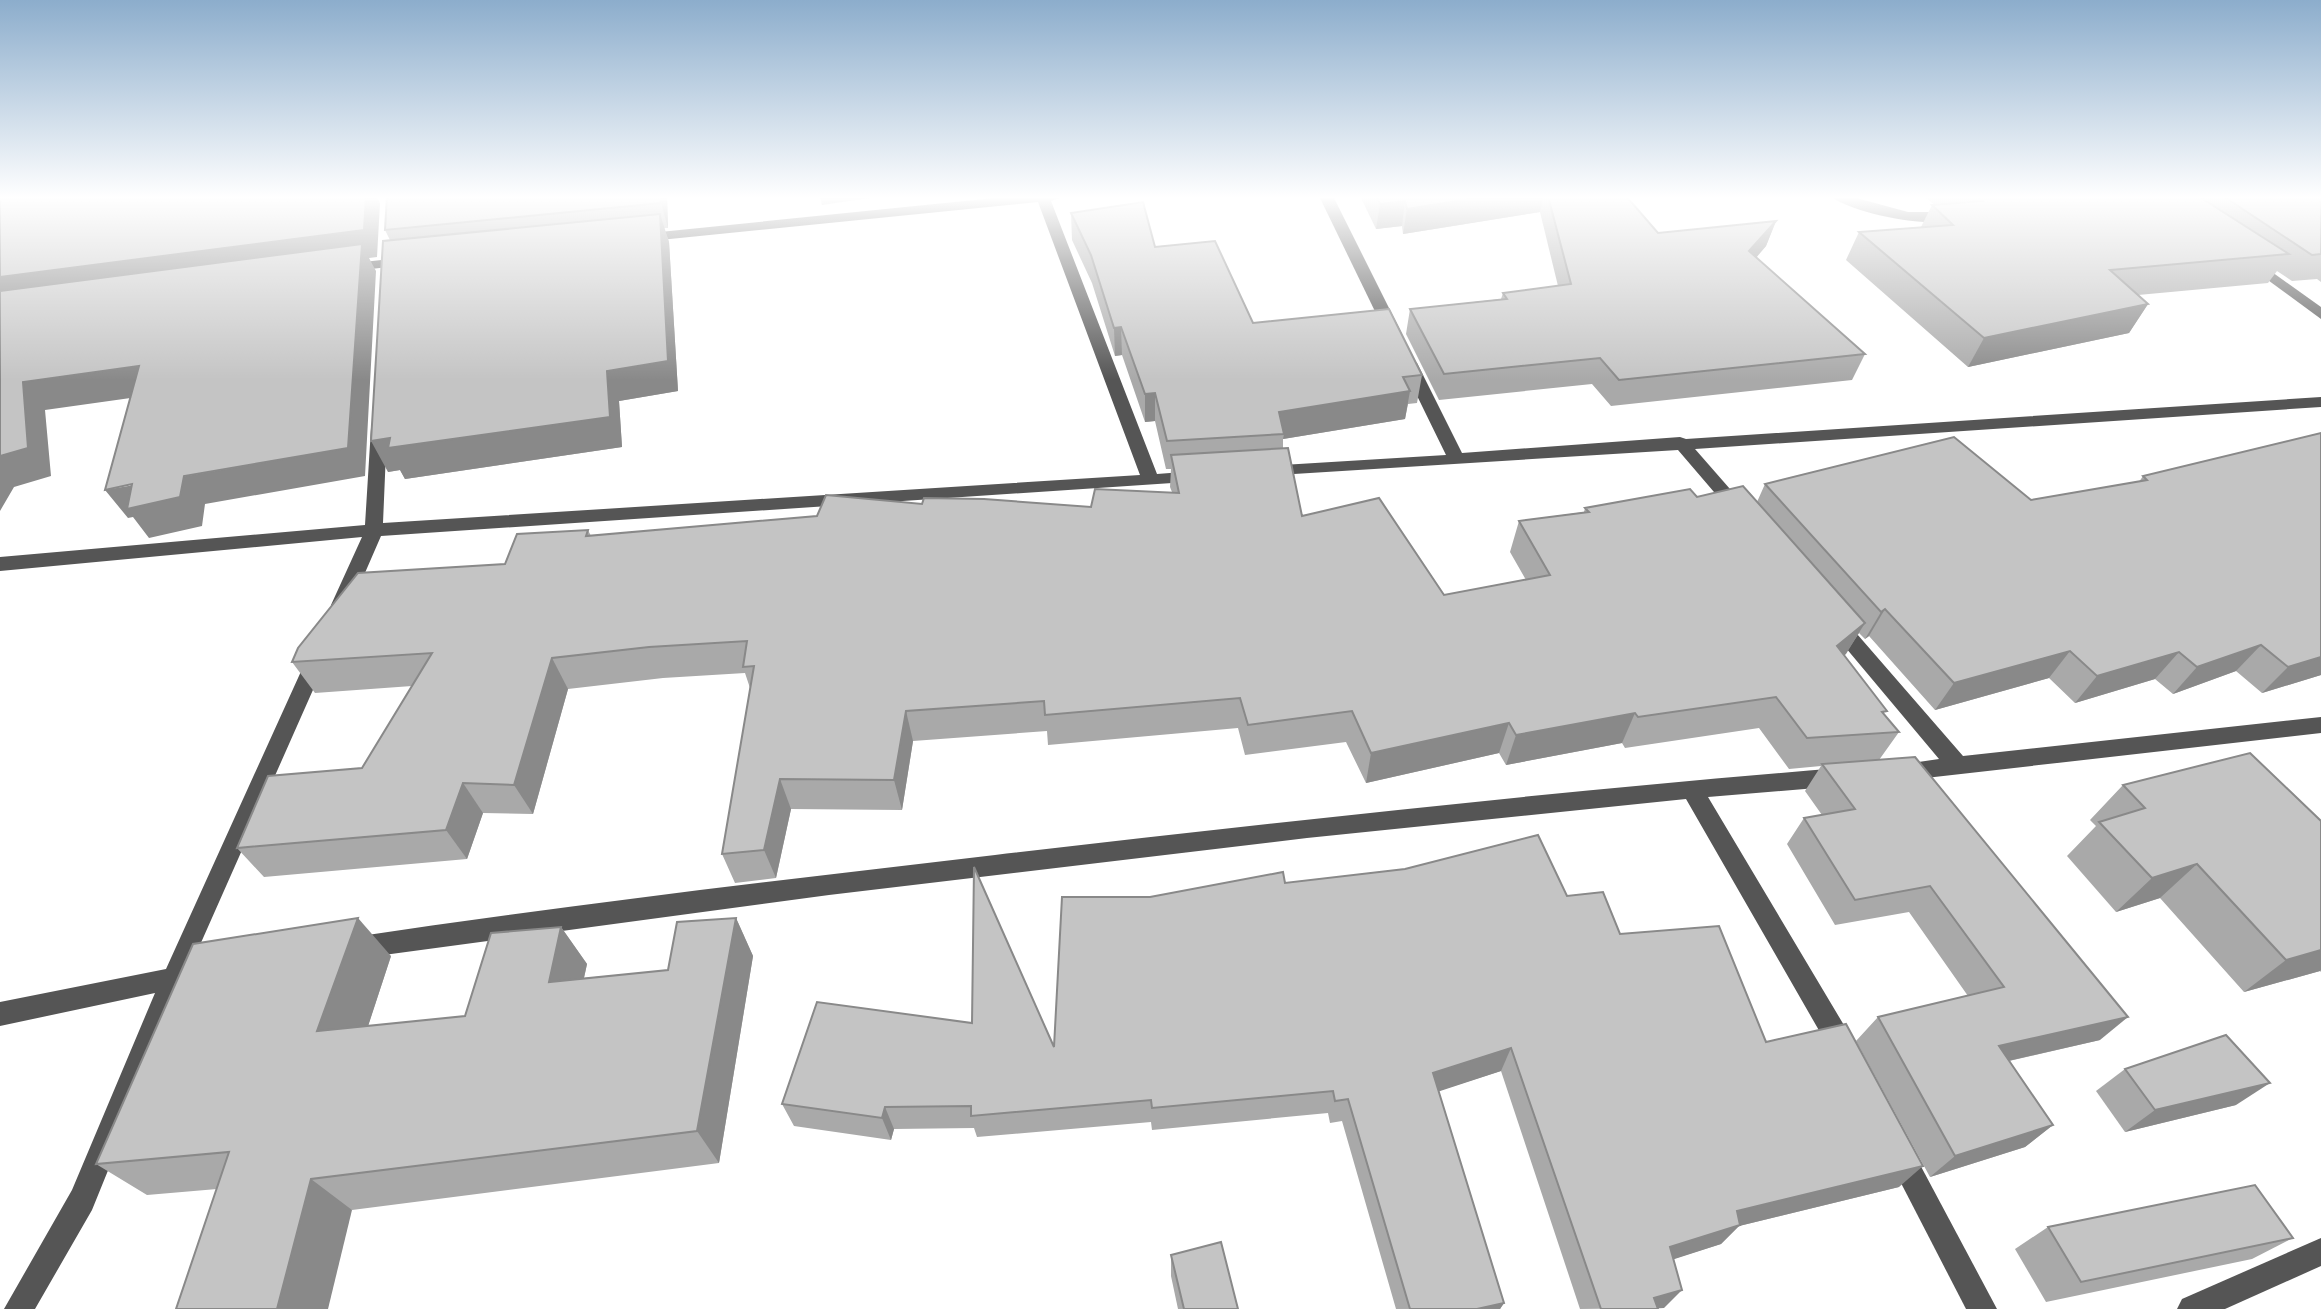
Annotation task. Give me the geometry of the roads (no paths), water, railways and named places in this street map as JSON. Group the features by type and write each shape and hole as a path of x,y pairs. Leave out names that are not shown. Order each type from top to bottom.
{"street":[{"path":"1072,257 1151,480"},
{"path":"1356,257 1457,460"},
{"path":"2244,257 2321,314"},
{"path":"325,271 419,260"},
{"path":"1243,474 1680,442 2321,402"},
{"path":"19,1309 82,1200 174,977 374,530 380,404"},
{"path":"1680,442 1752,526"},
{"path":"0,564 374,530 1212,476"},
{"path":"1825,611 1959,767"},
{"path":"328,952 575,915 1140,848 1691,788 1959,767 2321,725"},
{"path":"1691,788 1856,1072"},
{"path":"0,1014 220,969"},
{"path":"1885,1128 1982,1309"},
{"path":"2192,1309 2321,1252"}]}
